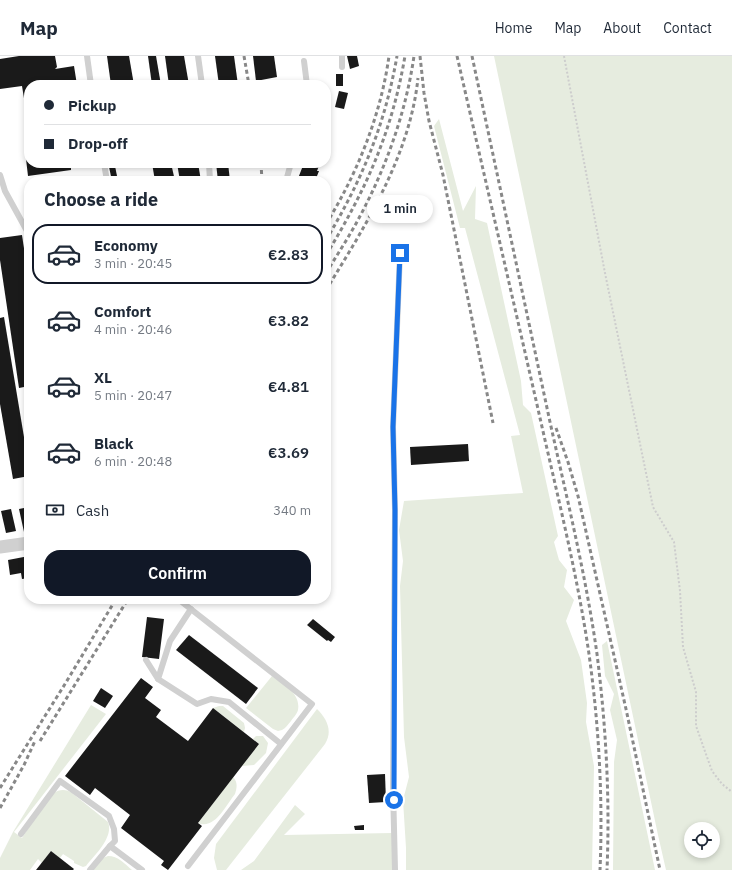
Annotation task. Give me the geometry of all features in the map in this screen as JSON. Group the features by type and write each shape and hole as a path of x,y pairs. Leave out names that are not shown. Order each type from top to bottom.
{"street":[{"path":"0,547 24,543"}],"lane":[{"path":"87,56 90,80"},
{"path":"198,56 201,80"},
{"path":"342,56 342,67"},
{"path":"304,61 306,80"},
{"path":"0,175 5,191 24,226"},
{"path":"394,870 393,787 395,510 393,427 400,253"},
{"path":"184,604 312,704 188,869"},
{"path":"158,679 170,641 191,609"},
{"path":"146,660 158,679 197,704 211,699 229,702 281,744"},
{"path":"21,834 60,781 109,816 114,829 115,841 90,870"},
{"path":"110,846 142,870"}],"path":[{"path":"564,56 605,274 653,507 674,542 680,591 683,647 696,692 696,726 712,771 722,784 732,792"}],"shaded area":[{"path":"494,56 732,56 732,870 666,870"},
{"path":"439,119 463,211 476,186 475,219 487,223 521,381 523,405 531,413 558,536 554,542 559,560 567,570 564,587 574,600 566,621 581,660 587,703 586,722 594,766 592,870 406,870 403,800 409,777 404,737 400,586 403,561 399,530 404,501 523,493 511,436 520,435 465,228 460,228 434,126"},
{"path":"607,641 655,870 613,870 614,762 617,740 610,710 614,694 605,676 602,645"},
{"path":"272,676 294,694 298,704 298,710 295,716 285,728 278,731 273,729 246,708"},
{"path":"91,705 106,714 14,832 22,838 50,797 58,791 65,790 72,793 108,822 108,834 103,846 86,866 83,867 74,863 74,861 63,854 60,858 51,851 42,863 38,859 30,870 0,870 0,858 13,832"},
{"path":"223,706 244,723 244,732 213,708"},
{"path":"317,709 324,717 328,725 329,734 325,744 226,870 217,870 214,858 216,844"},
{"path":"256,736 263,736 268,743 266,753 254,765 242,766 259,744 253,739"},
{"path":"233,777 237,787 236,792 224,810 215,820 210,823 198,823"},
{"path":"295,805 305,814 284,835 392,833 392,870 241,870 254,861"},
{"path":"108,856 118,859 132,870 93,870 103,858"}],"building":[{"path":"19,56 55,56 57,67 55,69 74,66 76,80 24,80 24,98 22,86 0,89 0,59"},
{"path":"107,56 129,56 133,80 110,80"},
{"path":"148,56 156,56 160,80 151,80"},
{"path":"165,56 184,56 188,80 168,80"},
{"path":"215,56 234,56 237,80 218,80"},
{"path":"253,56 274,56 277,77 256,80"},
{"path":"347,56 357,56 359,66 350,69"},
{"path":"336,74 343,74 343,86 336,86"},
{"path":"339,91 348,93 344,109 335,107"},
{"path":"27,168 71,168 71,170 28,176"},
{"path":"109,168 115,168 117,176 111,176"},
{"path":"153,168 172,168 174,176 154,176"},
{"path":"178,168 199,168 200,176 179,176"},
{"path":"217,168 229,168 229,176 217,176"},
{"path":"302,168 318,168 317,171 319,171 317,176 299,176"},
{"path":"22,235 24,248 24,387 19,388 0,260 0,238"},
{"path":"4,317 24,437 24,477 13,479 0,404 0,318"},
{"path":"468,444 469,461 411,465 410,447"},
{"path":"24,508 24,532 19,509"},
{"path":"11,509 16,531 6,533 1,511"},
{"path":"24,557 24,579 22,579 21,573 10,575 8,560"},
{"path":"147,617 164,619 159,659 142,657"},
{"path":"313,619 335,637 331,642 328,640 327,641 307,625"},
{"path":"189,635 258,688 246,704 176,650"},
{"path":"141,678 153,687 145,698 161,710 156,717 188,741 213,708 259,744 198,823 202,826 168,870 161,865 164,861 121,828 130,815 95,788 90,795 65,776"},
{"path":"101,688 113,696 105,708 93,701"},
{"path":"385,774 386,802 369,803 367,775"},
{"path":"364,825 364,830 355,830 354,826"},
{"path":"51,851 74,869 36,870"}],"railway":[{"path":"244,56 248,80"},
{"path":"331,215 348,185 374,122 389,56"},
{"path":"331,232 351,196 379,129 397,56"},
{"path":"331,246 365,184 376,160 393,110 405,56"},
{"path":"331,265 369,199 386,160 406,98 414,56"},
{"path":"420,56 429,121 443,175 493,423"},
{"path":"457,56 566,531 584,623 598,735 601,816 600,870"},
{"path":"472,56 576,538 593,625 605,735 608,789 607,870"},
{"path":"331,282 371,215 396,162 406,134 418,78"},
{"path":"261,168 262,176"},
{"path":"556,428 578,496 626,709 660,870"},
{"path":"0,788 113,604"},
{"path":"40,741 125,604"},
{"path":"0,808 24,765 35,741"}],"route":[{"path":"394,800 395,510 393,427 400,253"}]}
